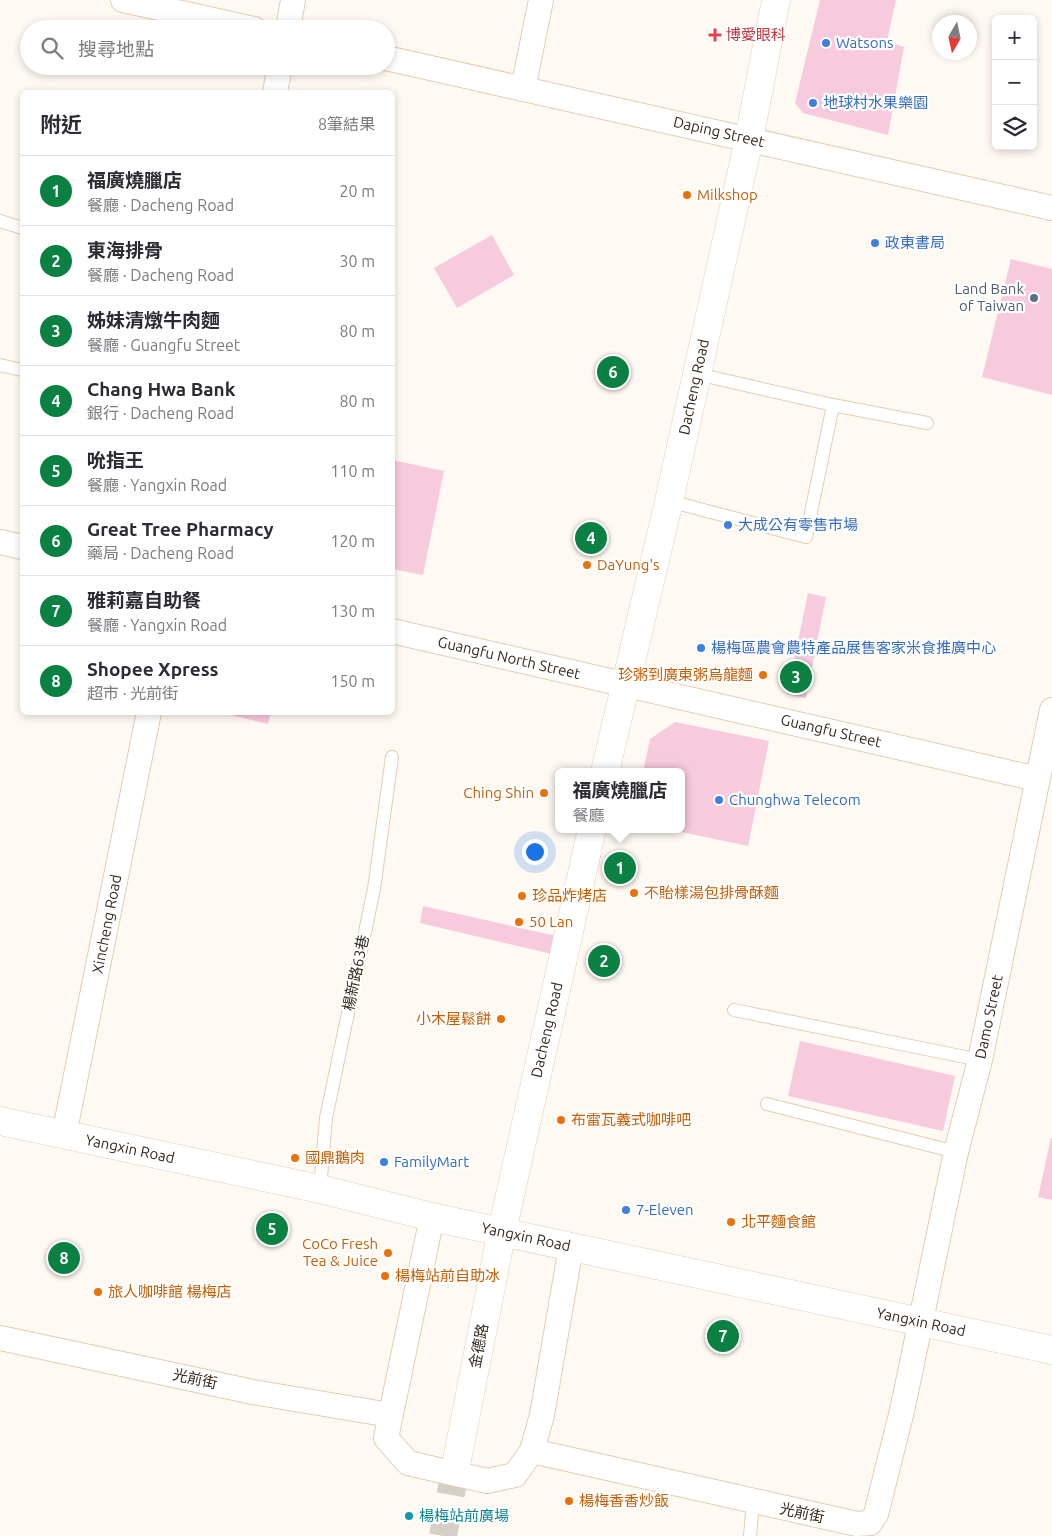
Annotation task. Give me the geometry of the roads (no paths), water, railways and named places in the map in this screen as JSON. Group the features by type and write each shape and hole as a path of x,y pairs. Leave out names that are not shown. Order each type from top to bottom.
{"main road":[{"name":"Dacheng Road","path":"606,768 669,501 748,139 776,0"},
{"name":"Dacheng Road","path":"502,1232 591,833"},
{"name":"Yangxin Road","path":"0,1121 320,1189 432,1217 1052,1350"},
{"name":"金德路","path":"457,1460 502,1232"}],"street":[{"path":"123,0 213,20"},
{"path":"290,20 293,0"},
{"path":"523,89 541,0"},
{"name":"Daping Street","path":"395,60 1052,208"},
{"path":"275,90 278,75"},
{"path":"0,542 20,547"},
{"name":"Guangfu North Street","path":"395,633 625,684"},
{"name":"Guangfu Street","path":"625,684 1037,779"},
{"name":"Damo Street","path":"919,1322 956,1152 980,1060 1052,710"},
{"name":"Xincheng Road","path":"64,1135 148,715"},
{"path":"432,1217 386,1438 408,1463 487,1481 515,1475 532,1451 542,1415 570,1246"},
{"name":"光前街","path":"532,1451 753,1502 857,1524 870,1523 876,1514 882,1495 919,1322"},
{"name":"光前街","path":"0,1338 253,1392 390,1415"}],"lane":[{"path":"0,221 20,227"},
{"path":"0,365 20,370"},
{"path":"697,374 833,405 927,423"},
{"path":"669,501 806,537 833,405"},
{"name":"楊新路63巷","path":"320,1189 326,1118 374,889 392,757"},
{"path":"734,1010 980,1060"},
{"path":"767,1104 956,1152"},
{"path":"750,1536 753,1502"}],"tunnel":[{"path":"443,1536 457,1460"}],"place":[{"name":"博愛眼科","path":"715,35"},
{"name":"Watsons","path":"826,43"},
{"name":"地球村水果樂園","path":"813,103"},
{"name":"Milkshop","path":"687,195"},
{"name":"政東書局","path":"875,243"},
{"name":"Land Bank of Taiwan","path":"1034,298"},
{"name":"Great Tree Pharmacy","path":"613,372"},
{"name":"大成公有零售市場","path":"728,525"},
{"name":"Chang Hwa Bank","path":"591,538"},
{"name":"DaYung's","path":"587,565"},
{"name":"楊梅區農會農特產品展售客家米食推廣中心","path":"701,648"},
{"name":"珍粥到廣東粥烏龍麵","path":"763,675"},
{"name":"姊妹清燉牛肉麵","path":"796,677"},
{"name":"Ching Shin","path":"544,793"},
{"name":"Chunghwa Telecom","path":"719,800"},
{"name":"福廣燒臘店","path":"620,868"},
{"name":"不貽樣湯包排骨酥麵","path":"634,893"},
{"name":"珍品炸烤店","path":"522,896"},
{"name":"50 Lan","path":"519,922"},
{"name":"東海排骨","path":"604,961"},
{"name":"小木屋鬆餅","path":"501,1019"},
{"name":"布雷瓦義式咖啡吧","path":"561,1120"},
{"name":"國鼎鵝肉","path":"295,1158"},
{"name":"FamilyMart","path":"384,1162"},
{"name":"7-Eleven","path":"626,1210"},
{"name":"北平麵食館","path":"731,1222"},
{"name":"吮指王","path":"272,1229"},
{"name":"CoCo Fresh Tea & Juice","path":"388,1253"},
{"name":"Shopee Xpress","path":"64,1258"},
{"name":"楊梅站前自助冰","path":"385,1276"},
{"name":"旅人咖啡館 楊梅店","path":"98,1292"},
{"name":"雅莉嘉自助餐","path":"723,1336"},
{"name":"楊梅香香炒飯","path":"569,1501"},
{"name":"楊梅站前廣場","path":"409,1516"}]}
